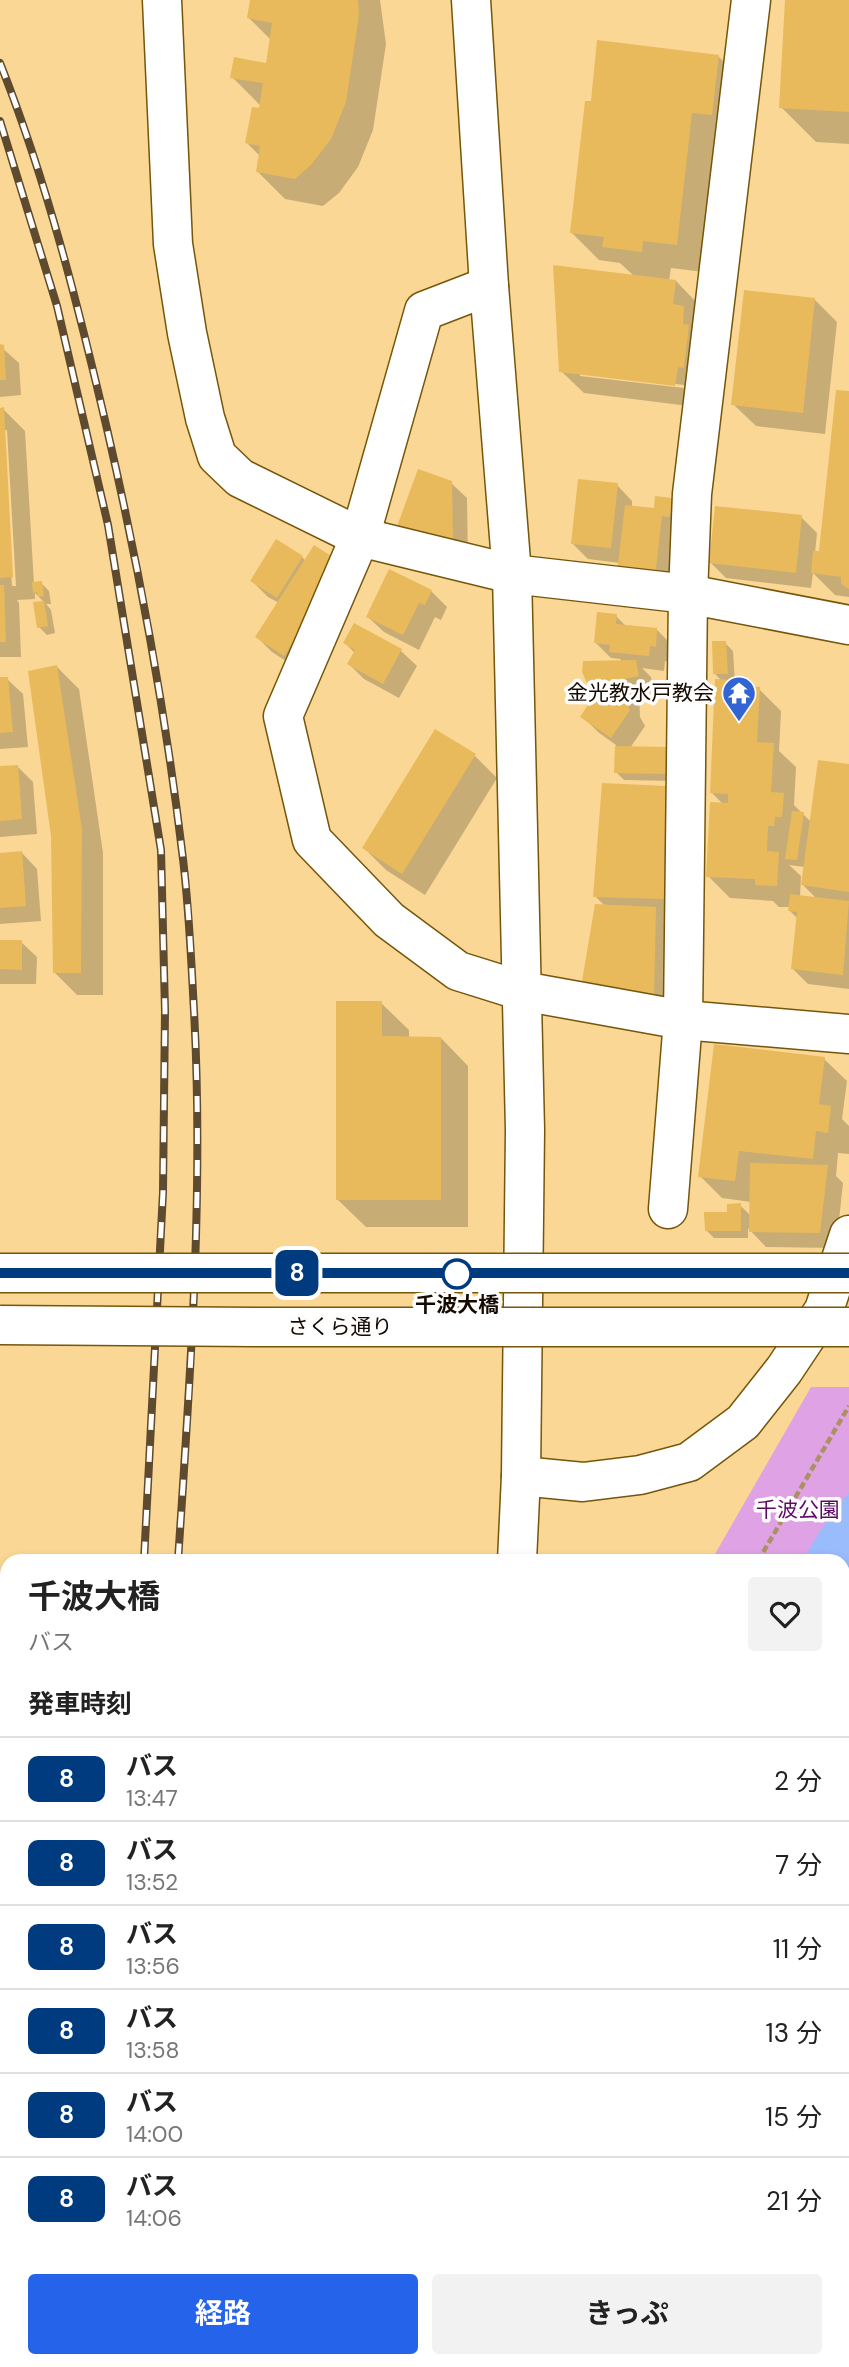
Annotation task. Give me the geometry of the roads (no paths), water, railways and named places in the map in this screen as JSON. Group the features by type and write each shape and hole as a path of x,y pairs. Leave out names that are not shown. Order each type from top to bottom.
{"street":[{"path":"162,0 173,244 187,333 205,418 217,456 240,478 360,537 512,574 688,594 849,625"},
{"path":"471,0 489,286 512,574 525,1130 522,1476 517,1554"},
{"path":"668,1209 683,1020 688,594 692,494 751,0"},
{"path":"489,286 424,311 360,537 283,716 312,840 389,920 458,971 522,991 683,1020 849,1034"},
{"path":"522,1476 583,1482 640,1475 689,1462 722,1438 743,1422 784,1370 824,1310 849,1235"},
{"path":"0,1273 849,1273"},
{"name":"さくら通り","path":"0,1325 255,1328 849,1327"}],"water":[{"path":"849,1492 849,1554 806,1554"}],"railway":[{"path":"0,63 60,244 107,429 150,639 168,745 184,871 194,1011 197,1148 194,1286 178,1554"},
{"path":"0,121 57,306 108,525 161,850 165,1011 163,1192 144,1554"}],"place":[{"name":"金光教水戸教会","path":"739,723"},
{"name":"千波大橋","path":"457,1274"}],"park label":[{"name":"千波公園","path":"798,1510"}]}
